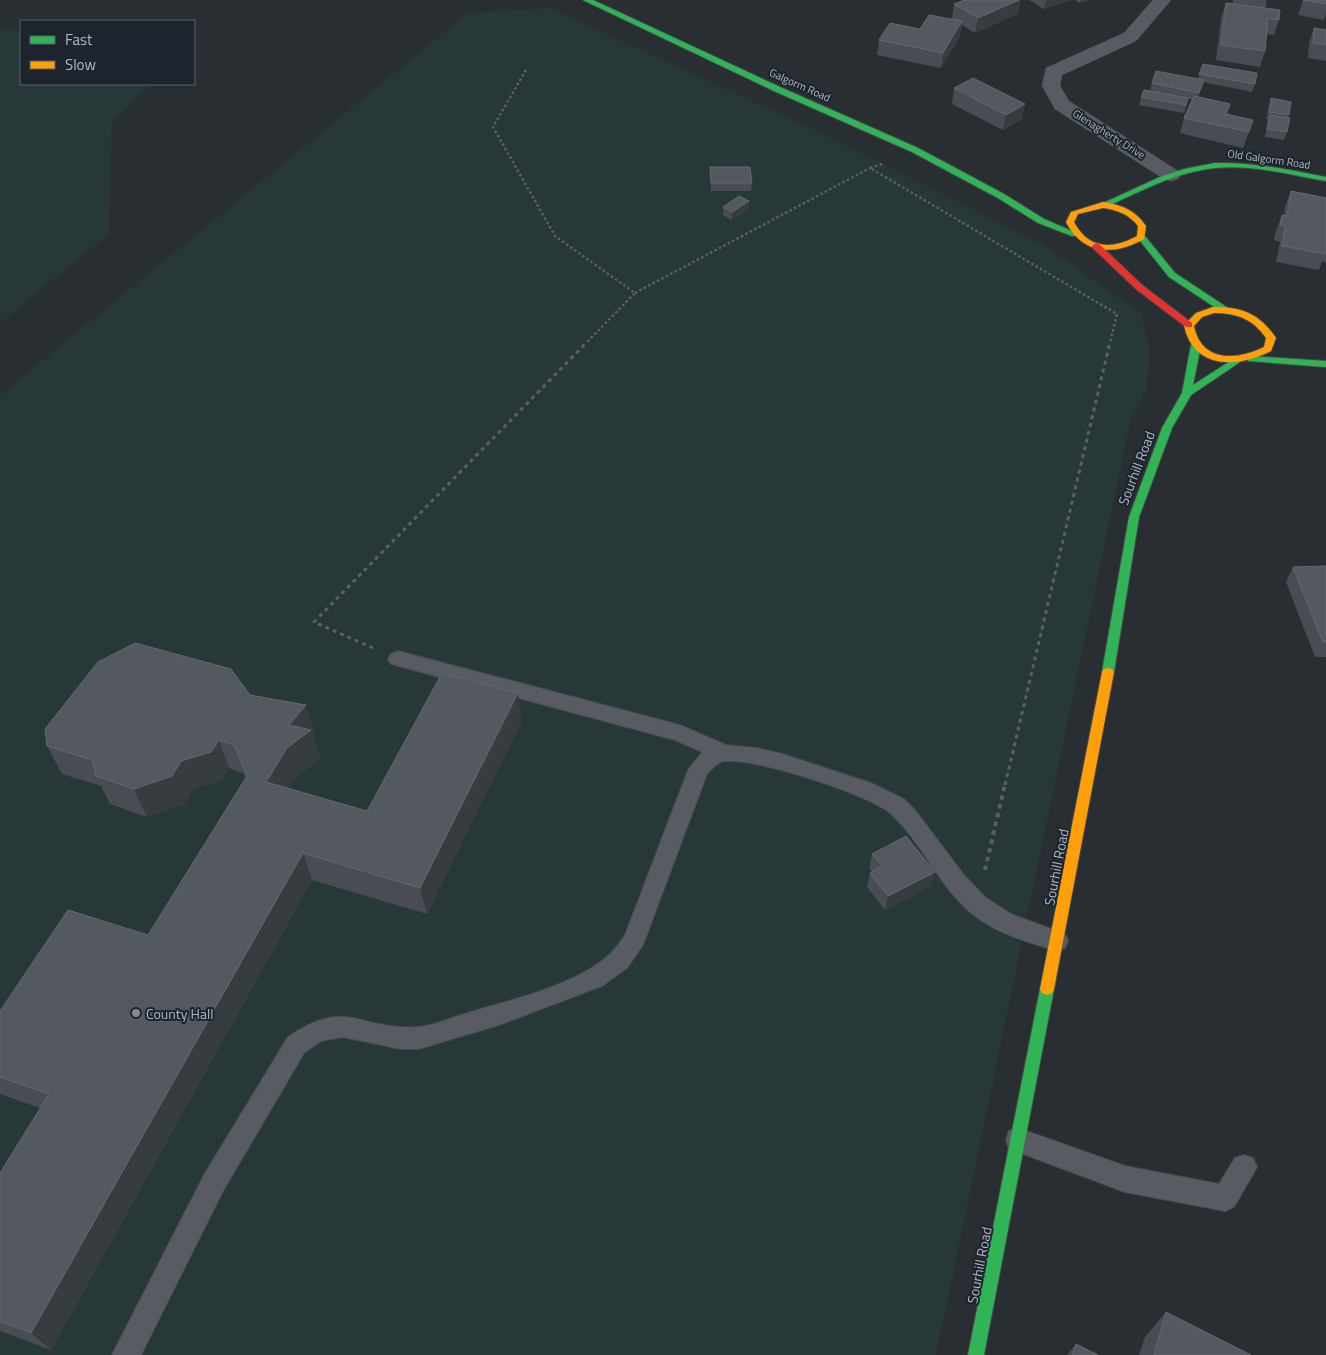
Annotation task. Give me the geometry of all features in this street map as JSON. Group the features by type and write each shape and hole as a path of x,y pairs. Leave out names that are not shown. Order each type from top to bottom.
{"main road":[{"name":"Galgorm Road","path":"588,0 777,89 915,150 1001,196 1041,221 1075,234 1096,246"},
{"name":"Old Galgorm Road","path":"1102,205 1151,189 1171,175 1202,167 1242,166 1326,180"},
{"name":"Galgorm Road","path":"1001,196 1029,201"},
{"path":"1065,206 1082,208 1102,205 1124,210 1141,217 1143,231 1141,237 1136,242 1118,248 1096,246"},
{"path":"1075,234 1070,222 1075,212 1082,208"},
{"path":"1141,237 1172,275 1226,310 1253,318 1283,338"},
{"path":"1096,246 1139,287 1188,325"},
{"path":"1226,310 1201,313 1193,318 1188,325 1189,333 1196,345 1220,358 1326,363"},
{"path":"1251,359 1268,350 1271,342 1266,328"},
{"name":"Sourhill Road","path":"976,1355 1104,699 1134,517 1167,428 1187,393 1196,345"},
{"path":"1309,352 1326,363"},
{"name":"Sourhill Road","path":"1187,393 1238,360"}],"street":[{"name":"Glenagherty Drive","path":"1162,0 1130,37 1052,72 1051,86 1062,105 1171,175"}],"lane":[{"path":"398,659 680,733 722,752 732,752 799,768 881,795 904,814 961,888 977,905 1009,925 1057,941"},
{"path":"126,1355 214,1182 296,1045 308,1035 334,1025 348,1026 384,1036 420,1038 514,1010 590,981 604,972 628,951 635,938 698,770 704,762 722,752"},
{"path":"1018,1140 1125,1179 1225,1198 1244,1167"}],"path":[{"path":"526,70 493,127 555,236 635,293"},
{"path":"398,659 314,622 635,293 870,168 915,150"},
{"path":"870,168 1117,314 977,905"}],"shaded area":[{"path":"550,8 826,135 1043,245 1141,313 1150,352 1147,390 1131,417 936,1355 0,1355 0,395 468,13"},
{"path":"0,28 20,30 20,85 150,85 112,121 109,234 0,323"}],"building":[{"path":"965,0 1019,0 978,18 954,4"},
{"path":"1303,0 1326,0 1326,4"},
{"path":"1226,3 1280,10 1279,20 1268,18 1265,51 1221,45"},
{"path":"929,15 962,21 943,53 879,40 890,23 920,29"},
{"path":"1314,28 1326,30 1326,45 1313,43"},
{"path":"1203,64 1257,73 1255,84 1199,74"},
{"path":"1156,71 1204,80 1199,93 1152,83"},
{"path":"973,78 1025,104 1006,115 954,88"},
{"path":"1144,90 1188,98 1186,105 1141,97"},
{"path":"1194,96 1230,104 1226,114 1253,120 1249,132 1184,118"},
{"path":"1271,98 1291,102 1289,115 1269,112"},
{"path":"1270,115 1290,118 1287,132 1267,129"},
{"path":"710,167 750,167 752,183 711,183"},
{"path":"1291,191 1326,198 1325,254 1282,246 1285,226 1280,225 1282,215 1287,216"},
{"path":"739,196 749,201 732,212 723,207"},
{"path":"1326,566 1326,642 1323,642 1293,567"},
{"name":"County Hall","path":"135,643 231,669 250,695 306,705 289,725 311,730 287,748 266,782 367,811 442,673 518,693 420,888 303,853 31,1333 0,1321 0,1173 49,1094 0,1077 0,1011 68,910 148,935 247,776 234,745 219,740 211,752 181,761 172,776 134,789 96,776 92,760 47,746 45,729 98,662"},
{"path":"906,836 935,872 888,896 870,873 882,866 872,854"},
{"path":"1166,1312 1251,1355 1154,1355"},
{"path":"1076,1344 1098,1355 1072,1355"}],"traffic: fast":[{"path":"587,0 777,89 915,150 1001,196 1041,221 1075,234"},
{"path":"1103,205 1175,175 1215,166 1247,166 1326,179"},
{"path":"1141,237 1172,275 1225,310"},
{"path":"1108,672 1134,517 1167,428 1187,393 1196,345"},
{"path":"1251,359 1326,364"},
{"path":"1187,393 1238,360"},
{"path":"976,1355 1047,989"}],"traffic: slow":[{"path":"1103,205 1130,213 1142,226 1141,237 1132,242 1111,248 1091,244 1082,239 1075,232 1070,222 1075,212 1103,205"},
{"path":"1213,310 1240,312 1254,319 1266,330 1271,338 1268,349 1239,359 1217,358 1199,349 1192,338 1189,325 1199,315 1213,310"},
{"path":"1047,989 1108,672"}],"traffic: jam":[{"path":"1096,246 1139,287 1189,325"}],"place":[{"name":"County Hall","path":"136,1013"}]}
